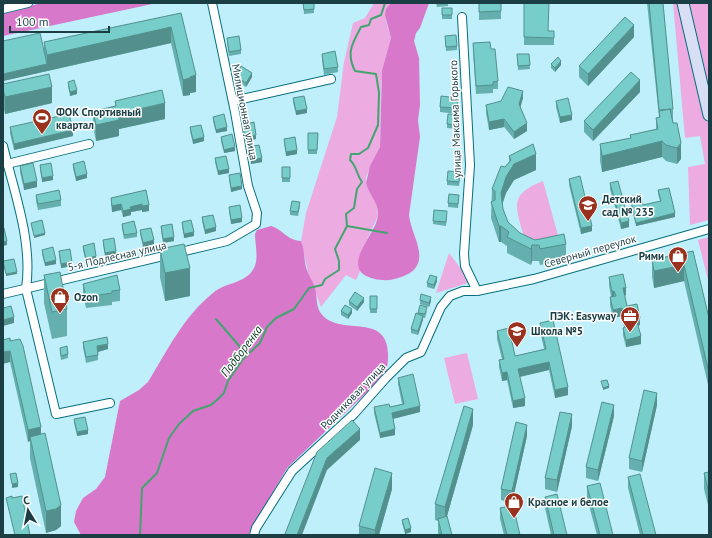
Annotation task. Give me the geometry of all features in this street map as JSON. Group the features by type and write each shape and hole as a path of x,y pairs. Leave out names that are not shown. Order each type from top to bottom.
{"street":[{"path":"3,9 28,3"},
{"name":"Милиционная улица","path":"212,3 233,101 248,186 257,213 256,224"},
{"path":"683,3 709,115"},
{"name":"улица Максима Горького","path":"462,16 470,165 464,254 466,266 477,291"},
{"path":"233,101 331,79"},
{"path":"5,164 89,144"},
{"path":"3,146 5,164 22,217 29,270 26,289 56,414 110,403"},
{"name":"5-я Подлесная улица","path":"3,294 227,241 256,224"},
{"name":"Северный переулок","path":"477,291 534,279 709,229"},
{"name":"Родниковая улица","path":"254,535 256,528 292,471 354,414 384,379 406,358 421,352 441,307 450,296 462,291 477,291"}],"shaded area":[{"path":"42,3 157,3 3,36 3,12"},
{"path":"374,3 391,3 386,21 391,38 381,82 380,147 366,177 366,183 376,202 378,216 361,252 359,262 360,271 356,280 346,275 321,307 309,276 301,241 306,213 337,117 344,62 353,23 365,18"},
{"path":"391,3 429,3 414,41 419,58 420,105 418,120 420,137 409,215 419,256 418,263 414,270 406,275 392,280 380,280 364,275 360,271 358,264 362,250 377,221 378,214 377,205 366,183 370,166 380,147 382,71 391,38 385,15 386,9"},
{"path":"673,3 709,3 709,220 690,225 688,167 705,164 700,136 685,138"},
{"path":"543,181 561,246 548,249 523,234 517,208 520,196 532,186"},
{"path":"271,226 292,239 301,241 306,266 315,288 317,304 320,312 329,320 340,324 365,327 376,331 384,338 388,352 386,374 287,468 248,535 81,535 74,522 76,511 83,498 96,489 105,477 120,401 139,390 148,382 177,334 193,312 203,302 218,289 241,280 250,273 254,268 256,260 255,234 257,230"},
{"path":"709,237 709,284 698,240"},
{"path":"449,253 471,282 436,293"},
{"path":"467,353 478,399 455,404 444,358"}],"building":[{"path":"303,3 314,3 314,9 304,10"},
{"path":"479,3 501,3 501,11 479,12"},
{"path":"524,3 549,3 548,31 554,31 554,38 524,37"},
{"path":"649,3 663,3 673,109 659,110"},
{"path":"442,8 452,8 452,15 442,15"},
{"path":"181,13 196,75 190,78 183,80 171,27 47,55 44,42"},
{"path":"625,17 634,25 588,74 579,66"},
{"path":"40,33 47,64 3,74 3,41"},
{"path":"456,35 457,46 446,47 445,36"},
{"path":"239,36 241,50 229,52 227,38"},
{"path":"490,42 491,49 495,49 498,81 493,82 493,85 476,86 473,43"},
{"path":"335,51 338,67 324,69 322,54"},
{"path":"517,54 529,54 530,65 518,66"},
{"path":"558,57 561,61 555,68 551,64"},
{"path":"241,66 252,73 246,83 235,76"},
{"path":"631,72 640,80 593,130 584,121"},
{"path":"49,74 52,87 5,97 3,84"},
{"path":"74,80 77,90 70,92 68,82"},
{"path":"508,87 523,91 519,104 527,123 514,132 504,119 489,122 486,105 501,101"},
{"path":"162,90 165,103 118,114 119,120 96,125 93,111 116,106 115,101"},
{"path":"304,96 307,109 296,111 293,98"},
{"path":"441,96 458,98 457,108 440,107"},
{"path":"568,98 572,115 560,117 556,101"},
{"path":"670,109 673,123 677,123 681,143 677,148 666,145 662,141 602,156 600,144 631,138 630,135 658,129 656,118 660,117 659,111"},
{"path":"69,114 73,130 14,144 10,127"},
{"path":"224,114 227,127 216,130 213,117"},
{"path":"448,114 459,115 458,125 447,124"},
{"path":"254,122 256,135 245,138 243,125"},
{"path":"201,125 204,137 193,140 190,127"},
{"path":"308,133 318,133 317,150 308,150"},
{"path":"232,134 235,147 224,150 221,137"},
{"path":"295,137 297,150 286,152 284,139"},
{"path":"533,144 536,154 514,164 506,177 501,193 503,209 508,222 520,233 535,240 564,234 566,244 540,249 539,245 532,245 531,249 507,237 509,232 499,226 491,202 495,200 495,191 492,189 501,166 505,167 511,160 509,156"},
{"path":"259,145 262,158 251,160 248,147"},
{"path":"226,156 229,169 218,171 215,158"},
{"path":"84,161 87,174 76,177 73,164"},
{"path":"33,163 37,181 24,184 20,166"},
{"path":"51,163 53,176 42,178 40,165"},
{"path":"282,167 290,167 290,178 282,178"},
{"path":"448,171 460,172 459,182 447,181"},
{"path":"240,173 242,186 231,188 229,175"},
{"path":"580,176 592,226 581,228 569,179"},
{"path":"618,181 629,221 621,223 610,183"},
{"path":"669,188 675,213 636,223 630,197 641,194 643,205 661,201 658,190"},
{"path":"59,190 61,200 38,204 36,195"},
{"path":"146,190 149,205 142,206 142,204 130,207 131,209 123,211 121,204 112,206 111,198"},
{"path":"449,194 459,195 458,204 448,203"},
{"path":"292,201 300,202 298,212 290,211"},
{"path":"240,205 242,218 231,220 229,207"},
{"path":"434,210 447,211 446,222 433,221"},
{"path":"213,215 216,227 205,230 202,217"},
{"path":"42,220 45,233 34,236 31,223"},
{"path":"191,220 194,232 184,234 182,222"},
{"path":"134,221 137,233 124,235 122,224"},
{"path":"172,224 174,237 163,239 161,226"},
{"path":"3,228 7,241 3,242"},
{"path":"151,228 154,240 143,243 140,230"},
{"path":"114,238 116,251 105,253 103,240"},
{"path":"94,243 96,256 86,259 83,246"},
{"path":"184,244 190,268 165,273 160,249"},
{"path":"53,247 56,260 45,263 42,250"},
{"path":"70,249 72,262 61,264 59,251"},
{"path":"693,251 709,318 709,373 684,265 654,271 652,260"},
{"path":"14,259 17,272 6,274 3,261"},
{"path":"60,272 67,309 52,312 44,275"},
{"path":"623,274 626,288 623,288 627,306 637,304 640,318 636,318 641,336 626,340 623,328 628,326 627,322 625,322 622,308 613,310 610,297 616,296 614,291 612,292 609,277"},
{"path":"117,275 120,290 112,291 112,293 86,297 83,284"},
{"path":"430,275 437,277 434,285 427,283"},
{"path":"355,292 364,298 357,307 349,301"},
{"path":"421,294 431,297 429,303 420,300"},
{"path":"370,296 377,296 377,309 370,309"},
{"path":"345,305 352,309 348,315 341,311"},
{"path":"420,305 427,307 425,314 418,313"},
{"path":"11,306 14,317 3,320 3,308"},
{"path":"416,313 423,316 418,331 411,329"},
{"path":"553,320 568,387 555,390 549,362 518,369 525,398 513,401 507,372 502,373 499,360 504,359 497,331 509,328 515,356 546,349 540,323"},
{"path":"107,337 108,344 97,346 98,355 86,357 83,342"},
{"path":"10,338 10,341 20,339 23,346 41,427 28,430 10,351 3,352 3,340"},
{"path":"67,346 68,354 61,356 60,348"},
{"path":"413,374 420,406 392,413 395,429 380,433 374,407 389,404 390,407 404,404 398,378"},
{"path":"607,380 609,386 603,388 601,381"},
{"path":"644,390 657,393 642,461 629,458"},
{"path":"602,402 614,405 598,470 586,467"},
{"path":"464,406 473,409 445,507 435,504"},
{"path":"560,412 572,414 557,480 545,478"},
{"path":"85,417 88,430 77,432 74,419"},
{"path":"352,420 360,429 327,458 297,535 285,534 317,452"},
{"path":"516,422 527,425 512,491 501,489"},
{"path":"45,433 61,505 56,509 46,511 30,437"},
{"path":"375,468 392,473 375,530 359,526"},
{"path":"709,472 709,493 704,473"},
{"path":"16,473 18,483 12,484 10,474"},
{"path":"640,474 656,535 643,535 628,477"},
{"path":"600,483 613,535 600,535 587,486"},
{"path":"557,494 567,535 554,535 545,497"},
{"path":"12,496 12,498 22,496 30,535 15,535 6,498"},
{"path":"513,505 520,535 507,535 500,508"},
{"path":"447,516 452,535 442,535 438,519"},
{"path":"408,518 411,528 405,530 402,520"}],"waterway":[{"name":"Подборенка","path":"140,535 142,488 157,473 169,438 179,424 193,411 211,405 224,393 228,381 243,359 260,343 267,327 276,318 294,309 309,288 322,285 325,279 339,270 339,261 335,249 347,226 346,214 354,208 357,189 362,182 350,160 351,154 359,154 368,148 378,125 379,93 376,74 355,71 352,65 351,49 361,27 369,25 371,19 381,15 385,3"},
{"path":"347,226 387,233"},
{"path":"216,319 247,355"}],"place":[{"name":"ФОК Спортивный квартал","path":"42,135"},
{"name":"Детский сад № 235","path":"588,222"},
{"name":"Рими","path":"678,273"},
{"name":"Ozon","path":"60,314"},
{"name":"ПЭК: Easyway","path":"630,333"},
{"name":"Школа №5","path":"517,348"},
{"name":"Красное и белое","path":"514,519"}]}
